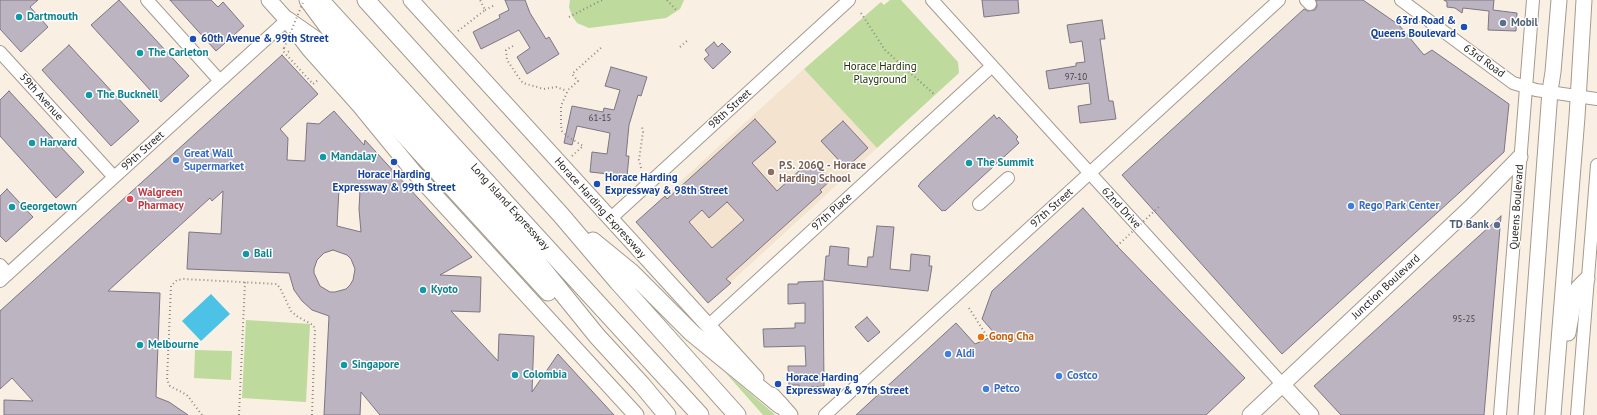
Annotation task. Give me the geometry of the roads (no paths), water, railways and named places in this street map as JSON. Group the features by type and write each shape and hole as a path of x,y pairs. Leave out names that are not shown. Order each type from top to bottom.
{"highway":[{"path":"308,0 331,31 508,226 597,336 667,415"},
{"name":"Long Island Expressway","path":"320,0 700,415"},
{"path":"366,0 561,215 618,282 737,415"},
{"path":"287,20 320,43 637,390 663,415"},
{"path":"561,215 631,272 692,333 785,410"}],"main road":[{"path":"269,0 287,20 309,49 359,104 413,171 636,415"},
{"name":"Horace Harding Expressway","path":"411,0 785,410"},
{"path":"1526,415 1550,91 1559,0"},
{"path":"1553,415 1584,0"},
{"name":"Junction Boulevard","path":"1250,415 1471,207 1520,157"},
{"path":"1556,383 1566,348 1575,293 1587,279"},
{"name":"62nd Drive","path":"1283,385 1311,415"}],"street":[{"path":"147,0 220,82"},
{"name":"98th Street","path":"610,219 850,0"},
{"name":"62nd Drive","path":"932,0 1283,385"},
{"name":"97th Street","path":"825,415 1279,0"},
{"name":"63rd Road","path":"1401,0 1513,82 1536,90 1597,99"},
{"name":"Queens Boulevard","path":"1500,415 1534,0"},
{"name":"99th Street","path":"4,278 287,20"},
{"name":"59th Avenue","path":"0,52 114,177"},
{"name":"97th Place","path":"708,326 992,66"},
{"path":"1577,415 1597,165"},
{"path":"979,204 1008,178"},
{"path":"0,265 4,278"}],"water":[{"path":"211,294 230,314 201,341 182,321"}],"place":[{"name":"Dartmouth","path":"19,17"},
{"name":"Mobil","path":"1503,23"},
{"name":"63rd Road & Queens Boulevard","path":"1464,27"},
{"name":"60th Avenue & 99th Street","path":"193,39"},
{"name":"The Carleton","path":"140,53"},
{"name":"The Bucknell","path":"89,95"},
{"name":"Harvard","path":"32,143"},
{"name":"Mandalay","path":"323,157"},
{"name":"Great Wall Supermarket","path":"176,160"},
{"name":"Horace Harding Expressway & 99th Street","path":"394,162"},
{"name":"The Summit","path":"969,163"},
{"name":"P.S. 206Q - Horace Harding School","path":"771,172"},
{"name":"Horace Harding Expressway & 98th Street","path":"597,184"},
{"name":"Walgreen Pharmacy","path":"130,199"},
{"name":"Rego Park Center","path":"1351,206"},
{"name":"Georgetown","path":"12,207"},
{"name":"TD Bank","path":"1497,225"},
{"name":"Bali","path":"246,254"},
{"name":"Kyoto","path":"423,290"},
{"name":"Gong Cha","path":"981,337"},
{"name":"Melbourne","path":"140,345"},
{"name":"Aldi","path":"948,354"},
{"name":"Singapore","path":"344,365"},
{"name":"Colombia","path":"515,375"},
{"name":"Costco","path":"1059,376"},
{"name":"Horace Harding Expressway & 97th Street","path":"778,384"},
{"name":"Petco","path":"986,389"}],"park label":[{"name":"Horace Harding Playground","path":"880,73"}]}
